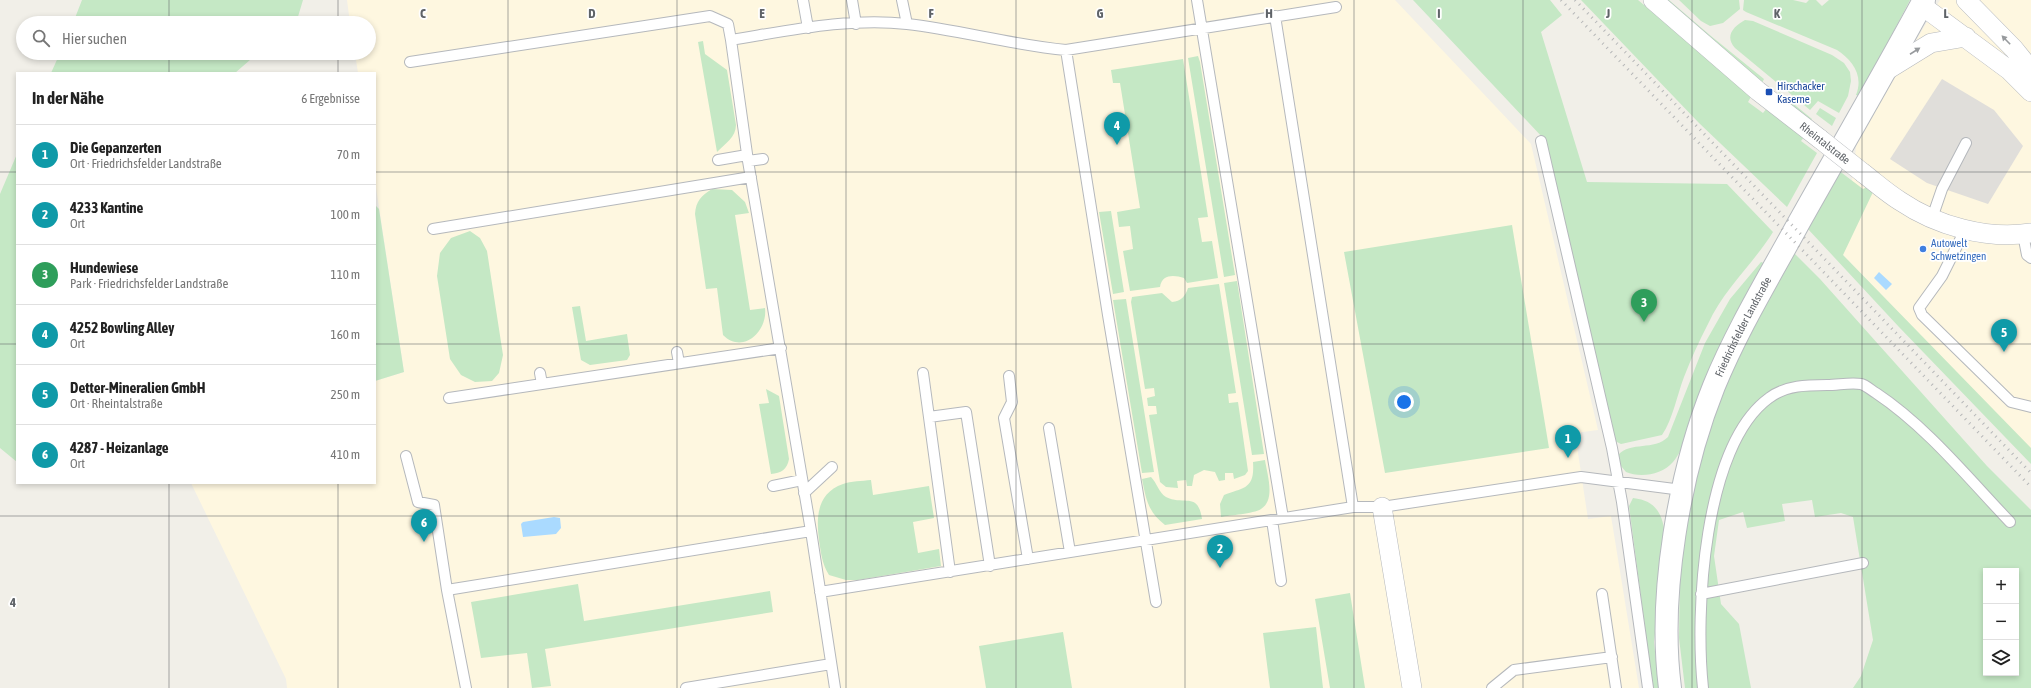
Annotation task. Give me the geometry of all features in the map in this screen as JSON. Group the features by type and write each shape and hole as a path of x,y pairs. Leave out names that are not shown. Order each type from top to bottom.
{"main road":[{"name":"Friedrichsfelder Landstraße","path":"1670,688 1667,659 1672,552 1682,490 1694,445 1714,386 1741,328 1923,3"}],"street":[{"name":"Rheintalstraße","path":"1653,0 1758,90 1901,202 1932,218 1964,230 1996,234 2027,233"},
{"path":"1966,0 2014,49 2031,70"},
{"path":"1923,3 2009,70 2031,92"},
{"path":"1883,72 1930,43 1966,37"},
{"path":"1382,507 1412,688"}],"lane":[{"path":"803,0 808,28"},
{"path":"852,0 856,24"},
{"path":"902,0 907,24"},
{"path":"1197,0 1283,518"},
{"path":"731,40 808,28 881,22 907,24 1037,48 1066,50 1336,7"},
{"path":"410,62 710,16 728,24 751,177 811,530 835,688"},
{"path":"1275,16 1353,507"},
{"path":"1066,50 1106,304 1156,602"},
{"path":"1541,142 1612,448 1648,688"},
{"path":"1932,218 1942,189 1966,143"},
{"path":"718,160 748,158 763,159"},
{"path":"433,229 519,219 653,196 751,177"},
{"path":"1964,230 1942,276 1919,308 1922,315 2011,402 2031,407"},
{"name":"Rheintalstraße","path":"2027,233 2027,255 2031,258"},
{"path":"449,398 781,348"},
{"path":"678,352 679,363"},
{"path":"540,373 542,384"},
{"path":"923,373 950,572"},
{"path":"1009,376 1012,402 1004,418 1028,559"},
{"path":"1703,688 1700,644 1700,594 1710,519 1729,453 1748,420 1769,397 1797,386 1861,384 1892,404 1930,438 2010,522"},
{"path":"929,417 966,412 990,566"},
{"path":"1049,428 1070,552"},
{"path":"406,456 418,502 434,505 447,590 466,688"},
{"path":"804,493 832,467"},
{"path":"820,592 1353,507 1382,507 1581,477 1682,490"},
{"path":"773,486 802,480"},
{"path":"1272,520 1281,581"},
{"path":"447,590 811,530"},
{"path":"1700,594 1863,563"},
{"path":"1602,594 1616,688"},
{"path":"1492,688 1514,670 1612,657"},
{"path":"691,688 831,664"}],"shaded area":[{"path":"347,0 1395,0 1531,144 1598,430 1575,433 1588,519 1611,516 1639,688 287,688 286,679 191,484 376,484 376,381 404,372 376,188 376,72 358,72 356,60 376,60 376,16 349,16"},
{"path":"1940,0 2031,0 2031,449 1843,255 1857,140"},
{"path":"1942,79 1994,110 2023,146 1988,204 1927,183 1890,159"}],"green space":[{"path":"82,0 303,0 298,16 76,16"},
{"path":"1413,0 1550,0 1562,15 1541,32 1587,182 1727,184 1773,232 1757,255 1730,288 1715,311 1689,364 1672,414 1662,435 1621,444 1615,441 1544,139"},
{"path":"1581,0 1638,0 1752,95 1748,102 1763,113 1767,108 1804,137 1801,141 1817,153 1787,207 1699,123"},
{"path":"1662,0 1669,0 1764,79 1762,83"},
{"path":"1679,0 1739,0 1740,9 1723,23 1710,26 1701,21"},
{"path":"1744,0 1793,0 1806,3 1809,0 1816,0 1822,6 1829,0 1910,0 1860,96 1856,95 1859,81 1855,69 1847,58 1837,50 1746,12 1743,10"},
{"path":"1745,20 1753,21 1832,55 1844,63 1850,72 1851,81 1848,96 1839,113 1818,101 1810,110 1735,48 1730,39 1730,35 1737,25"},
{"path":"703,41 705,54 727,70 736,125 736,129 732,137 717,152 698,42"},
{"path":"1198,56 1235,275 1224,277 1188,58"},
{"path":"1183,59 1208,217 1198,218 1202,242 1212,241 1218,278 1187,283 1184,278 1169,276 1163,280 1160,287 1130,291 1123,251 1133,249 1130,226 1119,227 1117,212 1140,208 1120,83 1113,83 1111,70"},
{"path":"57,60 250,60 236,72 51,72"},
{"path":"1779,92 1812,119 1811,121 1777,95"},
{"path":"1820,108 1836,118 1832,126 1816,114"},
{"path":"16,156 16,461 0,448 0,194"},
{"path":"1838,170 1863,189 1867,187 1873,192 1843,255 2031,448 2031,464 1899,327 1807,228"},
{"path":"712,189 732,190 745,202 749,213 735,215 750,310 765,308 765,317 763,325 758,332 753,338 746,341 731,341 723,335 717,288 706,289 695,214 700,199"},
{"path":"376,206 379,209 404,372 376,381"},
{"path":"1111,211 1124,292 1113,294 1099,212"},
{"path":"1512,225 1549,448 1385,473 1344,252"},
{"path":"470,231 480,238 487,251 503,355 499,373 492,381 475,382 461,375 450,359 437,276 440,253 451,238"},
{"path":"1793,252 1820,279 1987,466 2031,510 2031,688 1853,688 1861,676 1873,640 1853,517 1841,513 1815,517 1812,500 1782,504 1785,521 1747,528 1743,512 1719,520 1714,556 1721,604 1739,624 1751,688 1685,688 1679,638 1680,567 1683,538 1702,448 1739,351"},
{"path":"1761,262 1767,264 1689,435 1677,456 1673,462 1663,470 1651,474 1638,475 1626,472 1621,466 1618,455 1629,448 1656,444 1668,437 1705,343 1730,299"},
{"path":"1237,281 1264,454 1252,455 1224,283"},
{"path":"1219,284 1236,393 1228,394 1229,403 1238,402 1248,471 1245,475 1234,479 1233,473 1225,473 1225,480 1219,481 1215,472 1204,470 1194,475 1192,486 1187,486 1186,480 1177,481 1178,488 1166,487 1160,482 1149,415 1157,414 1156,406 1148,406 1147,398 1155,396 1154,388 1145,389 1131,302 1132,297 1162,293 1172,302 1178,301 1182,298 1186,294 1188,288"},
{"path":"1126,299 1154,472 1142,473 1113,300"},
{"path":"580,306 586,341 627,334 630,355 627,360 590,365 581,360 572,307"},
{"path":"766,389 779,396 789,459 787,466 783,470 778,473 771,474 759,404 769,403"},
{"path":"1265,460 1269,479 1269,493 1266,505 1257,511 1221,517 1220,504 1224,495 1250,483 1253,471 1253,462"},
{"path":"1151,477 1166,497 1194,502 1200,510 1202,519 1165,525 1151,510 1147,499 1142,479"},
{"path":"871,480 873,495 929,486 934,518 913,522 918,553 939,549 941,566 858,580 846,580 829,575 822,558 818,531 818,515 823,500 834,488 843,484"},
{"path":"1633,498 1649,503 1658,512 1663,524 1666,540 1654,642 1659,688 1653,688 1629,506"},
{"path":"578,584 584,621 770,591 773,612 545,649 551,686 532,688 527,653 481,658 471,602"},
{"path":"1350,593 1365,688 1330,688 1315,599"},
{"path":"1316,627 1323,688 1270,688 1263,633"},
{"path":"1063,632 1072,688 986,688 979,646"}],"water":[{"path":"1879,272 1892,284 1886,290 1874,278"},
{"path":"554,517 560,518 561,528 556,534 523,537 521,524 523,522"}],"railway":[{"path":"1561,0 2031,487"},
{"path":"1575,0 2031,473"}],"place":[{"name":"Hirschacker Kaserne","path":"1769,92"},
{"name":"4252 Bowling Alley","path":"1117,145"},
{"name":"Autowelt Schwetzingen","path":"1923,249"},
{"name":"Hundewiese","path":"1644,322"},
{"name":"Detter-Mineralien GmbH","path":"2004,352"},
{"name":"Die Gepanzerten","path":"1568,458"},
{"name":"4287 - Heizanlage","path":"424,542"},
{"name":"4233 Kantine","path":"1220,568"}]}
